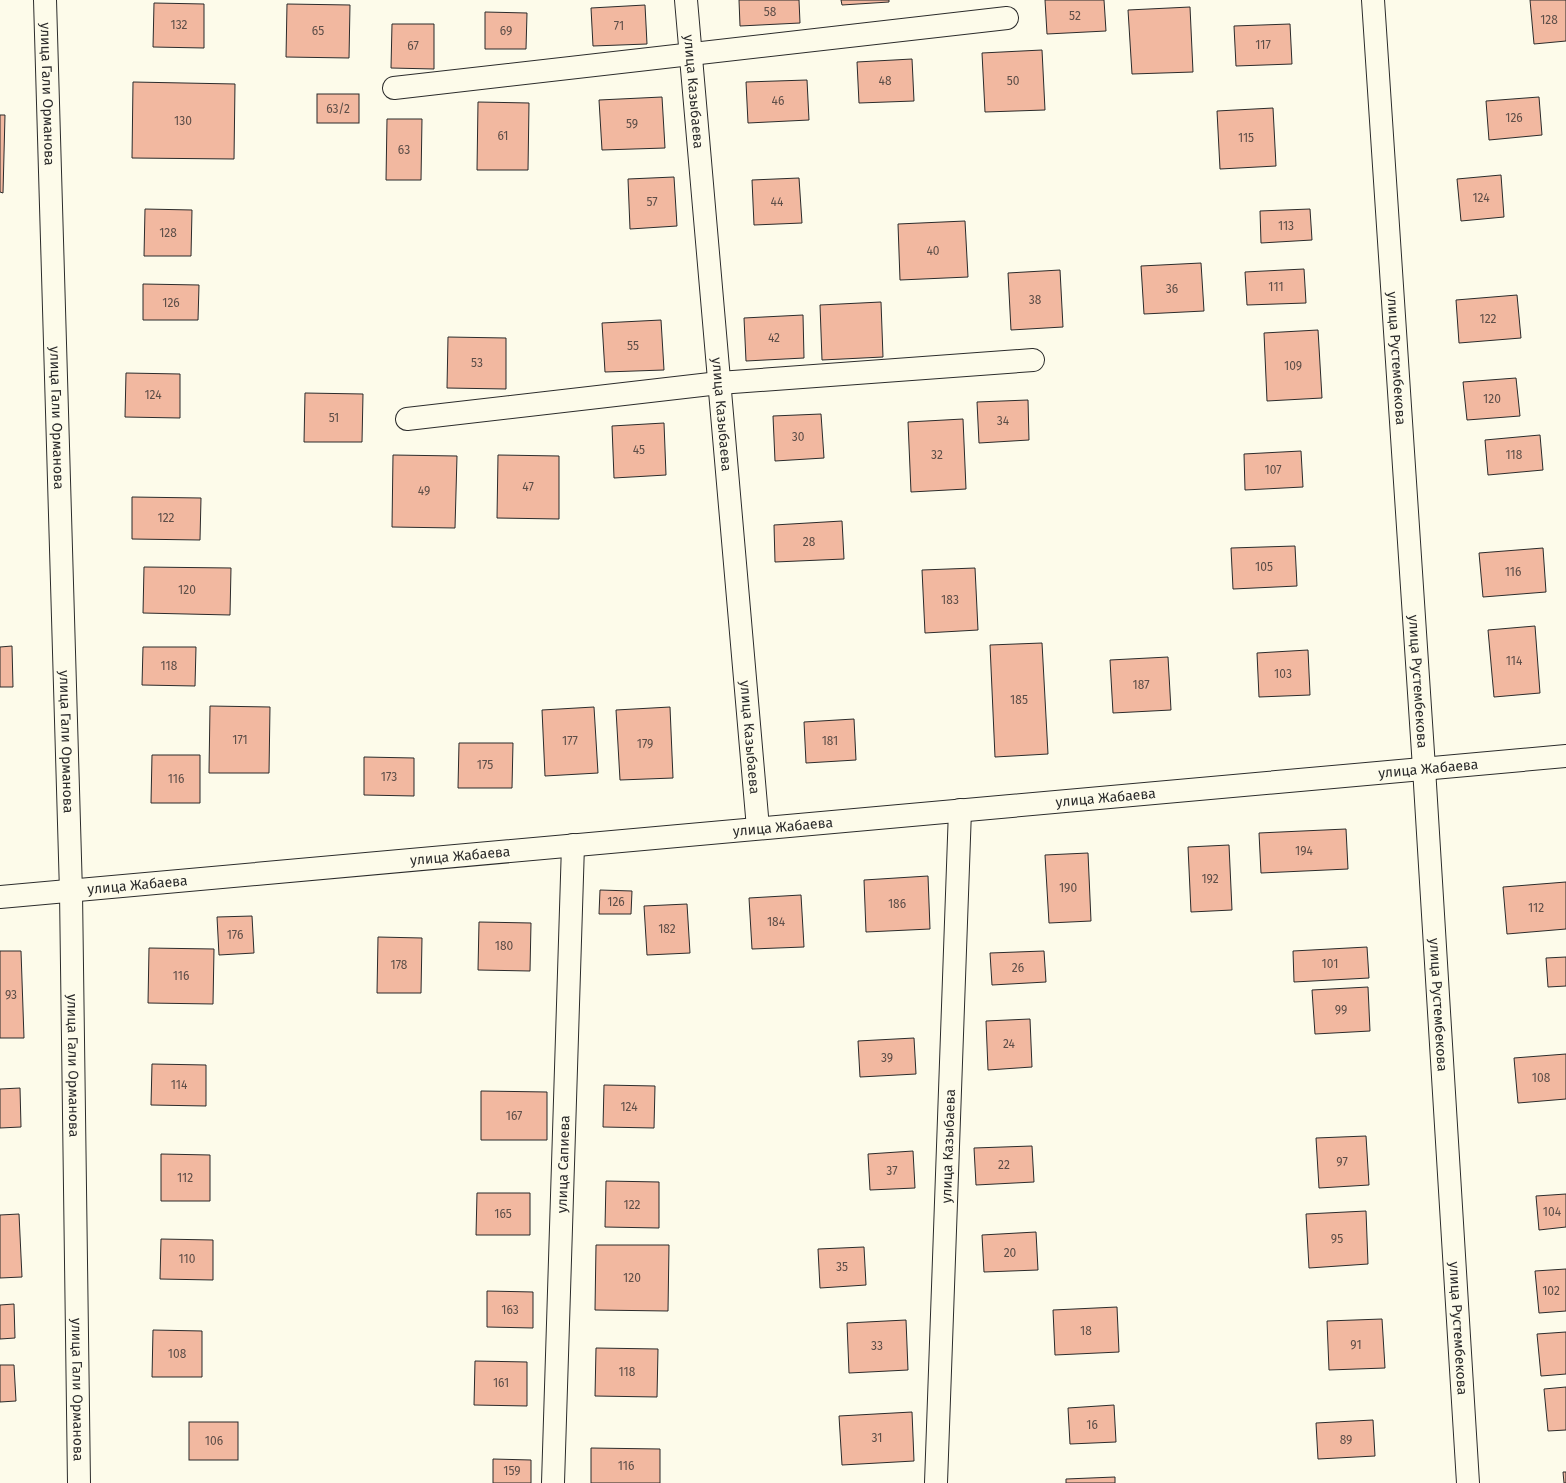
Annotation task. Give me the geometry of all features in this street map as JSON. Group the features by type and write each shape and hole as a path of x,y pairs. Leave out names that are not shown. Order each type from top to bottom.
{"street":[{"name":"улица Гали Орманова","path":"45,0 71,892 79,1483"},
{"name":"улица Казыбаева","path":"686,0 758,828"},
{"name":"улица Рустембекова","path":"1373,0 1424,768 1468,1483"},
{"path":"394,88 1007,18"},
{"path":"407,419 719,383 1033,360"},
{"name":"улица Жабаева","path":"0,897 71,892 758,828 1566,756"},
{"name":"улица Казыбаева","path":"936,1483 960,810"},
{"name":"улица Сапиева","path":"553,1483 573,845"}],"building":[{"path":"739,0 799,0 800,23 740,26"},
{"path":"841,0 889,0 889,2 842,5"},
{"path":"1045,0 1104,0 1106,31 1047,34"},
{"path":"1530,0 1566,0 1566,41 1534,44"},
{"path":"154,3 204,4 204,48 153,47"},
{"path":"287,4 350,5 349,58 286,57"},
{"path":"645,5 647,44 593,46 591,8"},
{"path":"1190,7 1193,72 1132,74 1128,10"},
{"path":"485,12 527,13 526,49 485,49"},
{"path":"392,24 434,24 434,69 391,68"},
{"path":"1290,24 1292,64 1236,66 1234,26"},
{"path":"1042,50 1045,110 985,112 982,53"},
{"path":"912,59 914,101 859,103 857,62"},
{"path":"807,80 809,120 748,123 746,82"},
{"path":"133,82 235,84 234,159 132,158"},
{"path":"317,94 359,94 359,123 317,123"},
{"path":"662,97 665,148 602,150 599,100"},
{"path":"1539,97 1542,135 1489,140 1486,101"},
{"path":"478,102 529,103 528,170 477,170"},
{"path":"1273,108 1276,166 1220,169 1217,111"},
{"path":"0,115 5,115 3,193 0,192"},
{"path":"387,119 422,119 421,180 386,180"},
{"path":"1501,175 1504,217 1461,221 1457,179"},
{"path":"674,177 677,226 630,229 628,179"},
{"path":"799,178 802,223 754,225 752,180"},
{"path":"145,209 192,210 191,256 144,256"},
{"path":"1310,209 1312,240 1261,243 1260,211"},
{"path":"965,221 968,277 900,280 898,224"},
{"path":"1201,263 1204,311 1144,314 1141,266"},
{"path":"1304,269 1306,303 1247,305 1245,272"},
{"path":"1060,270 1063,327 1011,330 1008,273"},
{"path":"143,284 199,285 198,320 143,320"},
{"path":"1517,295 1521,338 1459,343 1456,300"},
{"path":"881,302 883,357 822,360 820,305"},
{"path":"803,315 804,358 746,361 744,318"},
{"path":"661,320 664,370 605,372 602,323"},
{"path":"1318,330 1322,398 1267,401 1264,333"},
{"path":"448,337 506,338 506,389 447,388"},
{"path":"126,373 180,374 180,418 125,417"},
{"path":"1516,378 1520,416 1467,420 1463,382"},
{"path":"305,393 363,394 362,442 304,442"},
{"path":"1028,400 1029,440 979,443 977,402"},
{"path":"821,414 824,458 775,461 773,416"},
{"path":"963,419 966,489 911,492 908,422"},
{"path":"664,423 666,475 614,478 612,426"},
{"path":"1540,435 1543,470 1488,475 1485,440"},
{"path":"1301,451 1303,487 1245,490 1244,454"},
{"path":"393,455 457,456 455,528 392,527"},
{"path":"498,455 559,456 559,519 497,518"},
{"path":"132,497 201,498 200,540 132,539"},
{"path":"842,521 844,559 775,562 774,525"},
{"path":"1295,546 1297,586 1233,589 1231,548"},
{"path":"1543,548 1546,592 1483,597 1479,553"},
{"path":"144,567 231,568 230,615 143,613"},
{"path":"975,568 978,630 925,633 922,570"},
{"path":"1535,626 1540,693 1494,697 1488,630"},
{"path":"1042,643 1048,754 995,757 990,645"},
{"path":"12,646 13,687 0,687 0,647"},
{"path":"143,647 196,647 195,686 142,685"},
{"path":"1308,650 1310,695 1259,697 1257,653"},
{"path":"1168,657 1171,710 1113,713 1110,660"},
{"path":"210,706 270,707 269,773 209,773"},
{"path":"594,707 598,773 545,776 542,710"},
{"path":"670,707 673,778 620,780 616,710"},
{"path":"854,719 856,760 806,763 804,722"},
{"path":"459,743 513,743 512,788 458,788"},
{"path":"152,755 200,755 200,803 151,803"},
{"path":"364,757 414,758 414,796 364,795"},
{"path":"1346,829 1348,869 1261,873 1259,833"},
{"path":"1229,845 1232,910 1191,912 1188,847"},
{"path":"1088,853 1091,921 1049,923 1045,855"},
{"path":"928,876 930,929 866,932 864,880"},
{"path":"1566,882 1566,929 1507,934 1503,887"},
{"path":"600,890 632,891 631,914 599,914"},
{"path":"801,895 804,947 752,949 749,898"},
{"path":"687,904 690,953 647,955 644,906"},
{"path":"252,916 254,953 219,955 217,917"},
{"path":"479,922 531,923 530,971 478,970"},
{"path":"378,937 422,938 421,993 377,993"},
{"path":"1367,947 1369,978 1294,982 1293,951"},
{"path":"149,948 214,949 213,1004 148,1003"},
{"path":"0,951 21,951 24,1038 0,1038"},
{"path":"1044,951 1046,982 992,985 990,953"},
{"path":"1566,957 1566,986 1548,987 1546,958"},
{"path":"1368,987 1370,1031 1315,1034 1312,990"},
{"path":"1030,1019 1032,1067 988,1070 986,1021"},
{"path":"914,1038 916,1074 860,1077 858,1041"},
{"path":"1566,1054 1566,1099 1518,1103 1514,1058"},
{"path":"152,1064 206,1065 206,1106 151,1105"},
{"path":"604,1085 655,1086 654,1128 603,1127"},
{"path":"20,1088 21,1127 0,1128 0,1089"},
{"path":"481,1091 547,1092 547,1140 481,1140"},
{"path":"1366,1136 1369,1185 1319,1188 1316,1138"},
{"path":"1032,1146 1034,1182 976,1185 974,1148"},
{"path":"913,1151 915,1188 870,1190 868,1154"},
{"path":"161,1154 210,1155 210,1201 161,1201"},
{"path":"606,1181 659,1182 659,1228 605,1227"},
{"path":"477,1193 530,1193 530,1235 476,1235"},
{"path":"1566,1194 1566,1227 1539,1230 1536,1196"},
{"path":"1366,1211 1368,1264 1309,1268 1306,1214"},
{"path":"19,1214 22,1277 0,1278 0,1215"},
{"path":"1036,1232 1038,1270 984,1272 982,1235"},
{"path":"161,1239 213,1240 213,1280 160,1279"},
{"path":"596,1245 669,1245 668,1311 595,1310"},
{"path":"864,1247 866,1285 820,1288 818,1249"},
{"path":"1566,1269 1566,1311 1539,1313 1535,1271"},
{"path":"487,1291 533,1292 533,1328 487,1327"},
{"path":"14,1304 15,1338 0,1339 0,1305"},
{"path":"1117,1307 1119,1352 1055,1355 1053,1310"},
{"path":"1382,1319 1385,1368 1329,1370 1327,1321"},
{"path":"906,1320 908,1370 849,1373 847,1323"},
{"path":"153,1330 202,1331 202,1377 152,1377"},
{"path":"1566,1332 1566,1374 1541,1376 1537,1334"},
{"path":"596,1348 658,1349 657,1397 595,1396"},
{"path":"475,1361 527,1362 527,1406 474,1405"},
{"path":"0,1365 14,1365 16,1401 0,1402"},
{"path":"1566,1387 1566,1430 1548,1431 1544,1389"},
{"path":"1114,1405 1116,1442 1070,1444 1068,1408"},
{"path":"912,1412 914,1461 842,1465 839,1416"},
{"path":"1373,1420 1375,1456 1318,1459 1316,1423"},
{"path":"189,1422 238,1422 238,1460 189,1460"},
{"path":"591,1448 660,1449 660,1483 591,1483"},
{"path":"493,1459 531,1460 531,1483 493,1483"},
{"path":"1563,1472 1566,1472 1566,1483 1564,1483"},
{"path":"1115,1477 1115,1483 1066,1483 1066,1479"}]}
